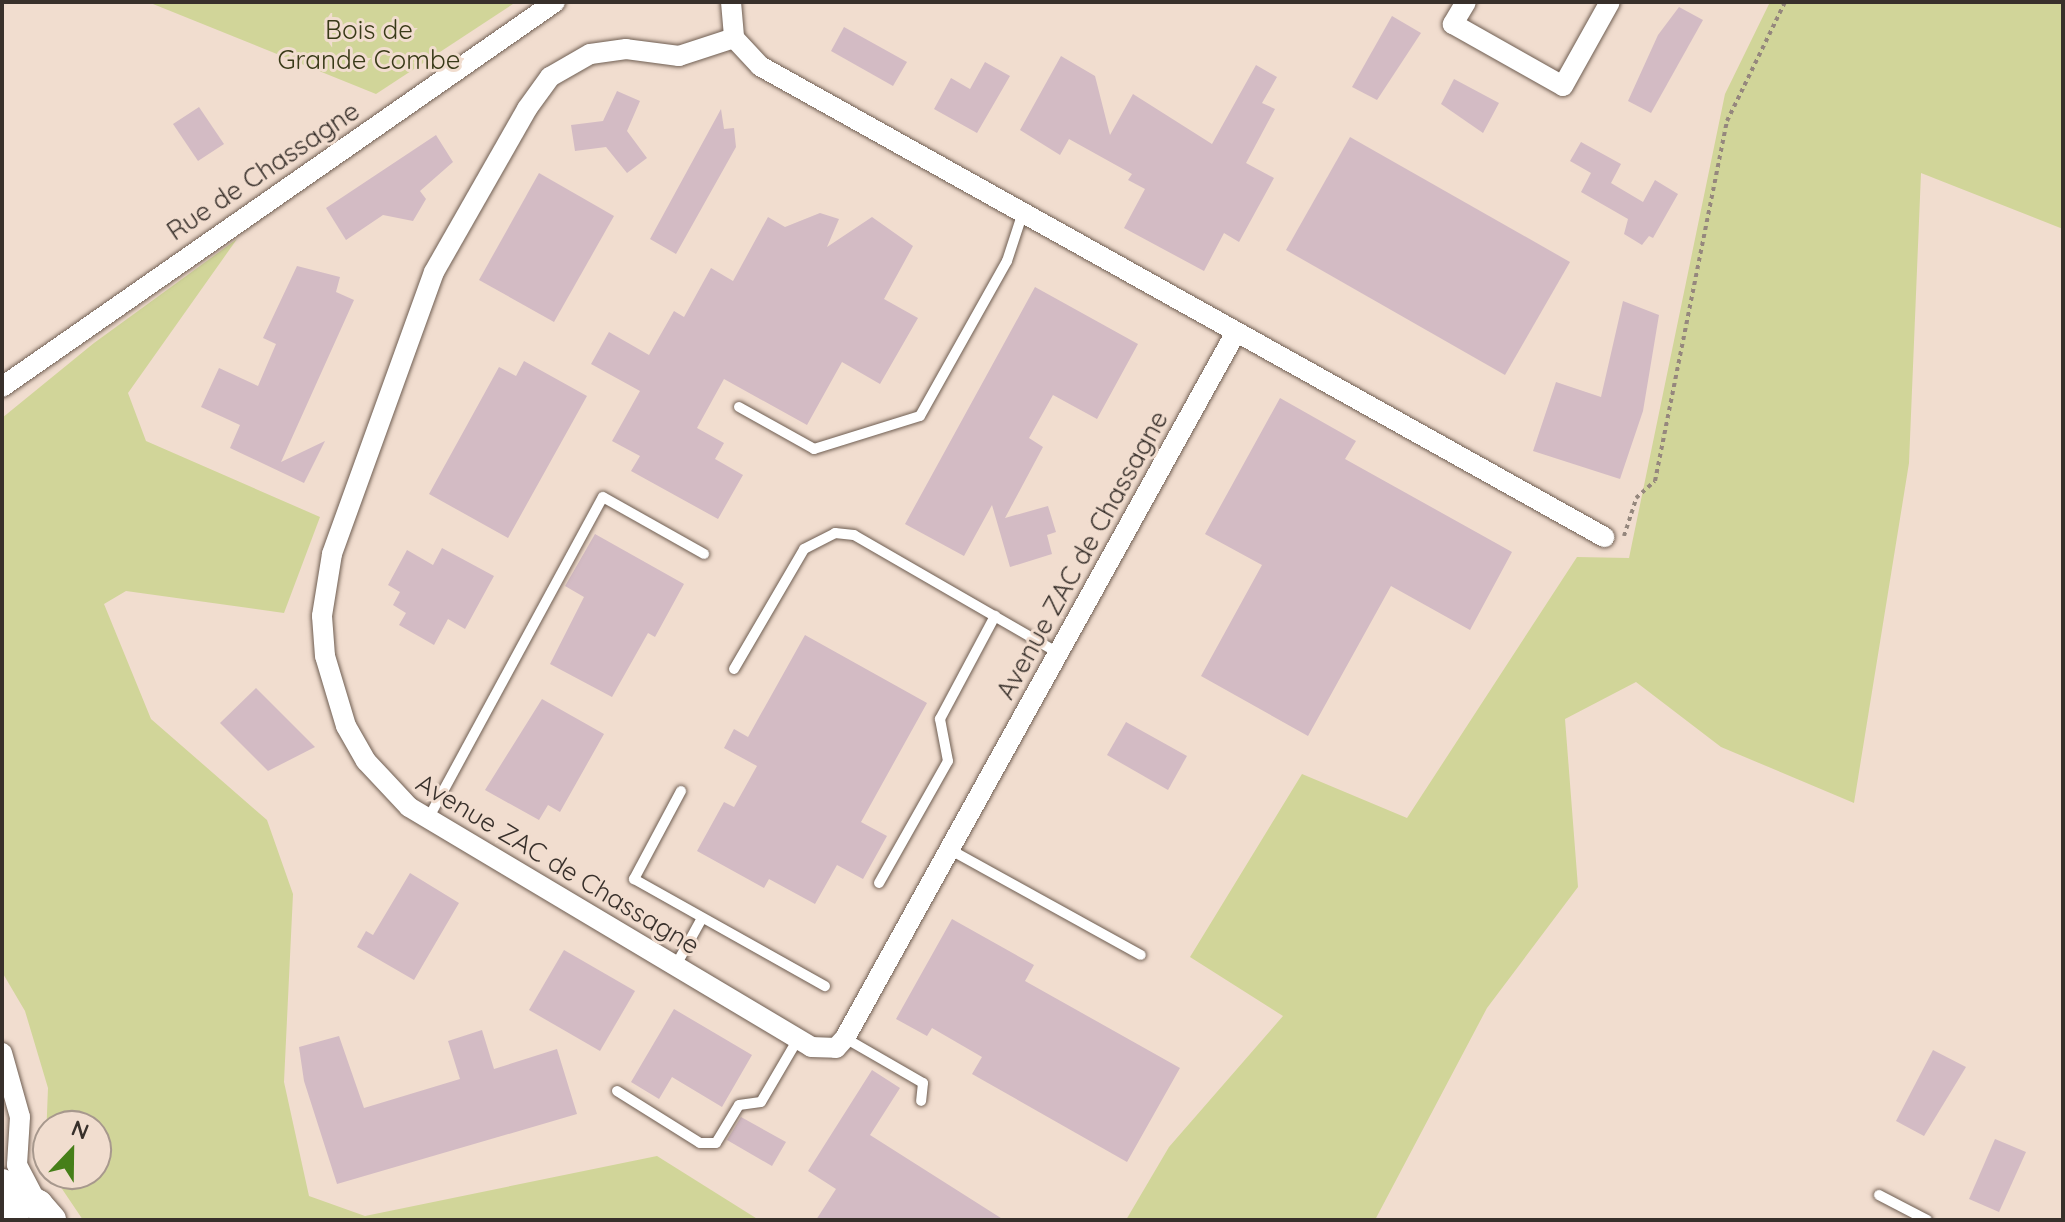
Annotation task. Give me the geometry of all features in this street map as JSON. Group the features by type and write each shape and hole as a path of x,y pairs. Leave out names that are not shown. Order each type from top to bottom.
{"street":[{"name":"Rue de Chassagne","path":"2,387 555,2"},
{"path":"731,2 734,38 760,66 1604,537"},
{"path":"1466,2 1453,24 1563,86 1610,2"},
{"name":"Avenue ZAC de Chassagne","path":"734,38 679,56 626,49 590,54 565,65 527,109 434,272 332,554 322,616 328,672 346,726 387,788 428,820 675,967 798,1039 828,1051 845,1038 1236,332"},
{"path":"2,1053 5,1074 20,1117 7,1177 34,1215"},
{"path":"2,1097 5,1074"},
{"path":"2,1213 34,1215"}],"lane":[{"path":"739,407 814,449 920,416 1007,261 1023,212"},
{"path":"428,820 603,497 704,554"},
{"path":"734,669 804,549 835,533 854,535 1058,653"},
{"path":"879,883 948,761 940,719 995,616"},
{"path":"681,791 634,879 825,986"},
{"path":"949,849 1141,955"},
{"path":"675,967 702,918"},
{"path":"845,1038 923,1083 921,1101"},
{"path":"617,1091 700,1143 716,1143 739,1105 761,1102 798,1039"},
{"path":"1879,1195 1927,1220"}],"path":[{"path":"1604,537 1622,538 1631,526 1636,498 1655,481 1727,121 1785,2"}],"green space":[{"name":"Bois de Grande Combe","path":"148,2 516,2 376,94"},
{"path":"1770,2 2063,2 2063,229 1921,173 1909,463 1854,803 1721,747 1636,682 1565,719 1578,887 1487,1008 1375,1220 1126,1220 1169,1147 1283,1016 1190,957 1302,774 1407,818 1577,557 1629,558 1725,94"},
{"path":"237,239 128,393 146,441 320,517 284,613 126,591 104,604 151,719 267,820 293,894 284,1082 309,1196 365,1216 657,1156 759,1220 83,1220 63,1190 112,1190 112,1110 47,1110 48,1088 25,1011 2,972 2,418 94,343"}],"building":[{"path":"1679,7 1703,20 1651,113 1628,101 1658,35"},
{"path":"1392,16 1421,33 1377,100 1352,87"},
{"path":"844,27 907,62 893,86 831,51"},
{"path":"1061,56 1095,76 1110,135 1133,94 1212,144 1256,65 1277,77 1262,103 1275,109 1246,163 1274,178 1239,242 1224,233 1204,271 1124,228 1145,189 1128,180 1132,174 1069,139 1060,155 1020,130"},
{"path":"985,62 1010,76 977,133 934,109 951,78 970,89"},
{"path":"1454,79 1499,103 1483,133 1441,104"},
{"path":"617,91 640,101 627,131 647,158 627,173 606,147 575,151 571,125 603,121"},
{"path":"199,107 224,144 198,161 173,124"},
{"path":"721,109 724,129 734,128 736,147 676,254 650,239"},
{"path":"436,135 453,162 420,191 426,199 413,221 383,215 346,240 326,208"},
{"path":"1350,137 1570,262 1505,375 1286,250"},
{"path":"1581,142 1621,164 1611,183 1643,202 1655,180 1678,194 1653,238 1649,236 1642,245 1624,234 1628,219 1581,192 1591,173 1570,161"},
{"path":"539,173 614,216 554,322 479,280"},
{"path":"820,213 839,219 827,247 872,217 913,246 884,299 918,318 880,384 842,362 807,425 724,379 697,428 724,443 715,459 743,475 718,519 631,471 640,456 612,441 640,391 591,364 609,332 649,355 674,311 684,317 711,268 733,281 768,217 785,227"},
{"path":"297,266 340,277 336,292 354,300 281,462 325,441 304,483 230,448 240,425 201,407 219,368 258,386 276,344 263,338"},
{"path":"1035,287 1138,344 1097,419 1053,395 1029,438 1043,447 1005,518 1048,506 1056,532 1047,535 1052,554 1010,567 992,505 964,556 905,524"},
{"path":"1623,301 1659,315 1643,411 1620,479 1533,451 1556,382 1601,397"},
{"path":"524,361 587,396 508,538 429,494 499,367 516,376"},
{"path":"1280,398 1356,441 1345,459 1512,552 1470,630 1391,586 1308,736 1201,676 1262,565 1205,534"},
{"path":"595,534 684,584 655,637 648,633 612,697 550,664 584,597 565,586"},
{"path":"442,548 494,576 465,629 448,619 434,645 399,625 406,613 393,605 400,592 388,585 407,550 433,565"},
{"path":"805,635 927,703 861,822 887,836 863,879 837,865 815,904 769,879 764,888 697,851 724,802 734,807 757,766 724,748 734,729 748,737"},
{"path":"256,688 315,747 268,771 220,723"},
{"path":"542,699 604,734 560,812 548,805 539,820 485,790"},
{"path":"1126,722 1187,756 1168,790 1107,755"},
{"path":"410,873 459,903 414,980 357,947 366,931 373,935"},
{"path":"952,919 1034,965 1025,981 1180,1068 1127,1162 972,1074 982,1057 932,1028 927,1036 896,1019"},
{"path":"564,950 635,991 600,1051 529,1010"},
{"path":"674,1009 752,1055 722,1107 672,1077 659,1099 631,1082"},
{"path":"482,1030 494,1069 557,1049 577,1114 337,1184 304,1081 299,1047 339,1036 364,1108 460,1079 448,1041"},
{"path":"1933,1050 1966,1067 1924,1136 1896,1121"},
{"path":"872,1070 900,1088 870,1135 1004,1220 816,1220 836,1189 808,1171"},
{"path":"741,1117 786,1142 772,1166 727,1140"},
{"path":"1995,1139 2026,1152 1999,1212 1969,1199"}]}
